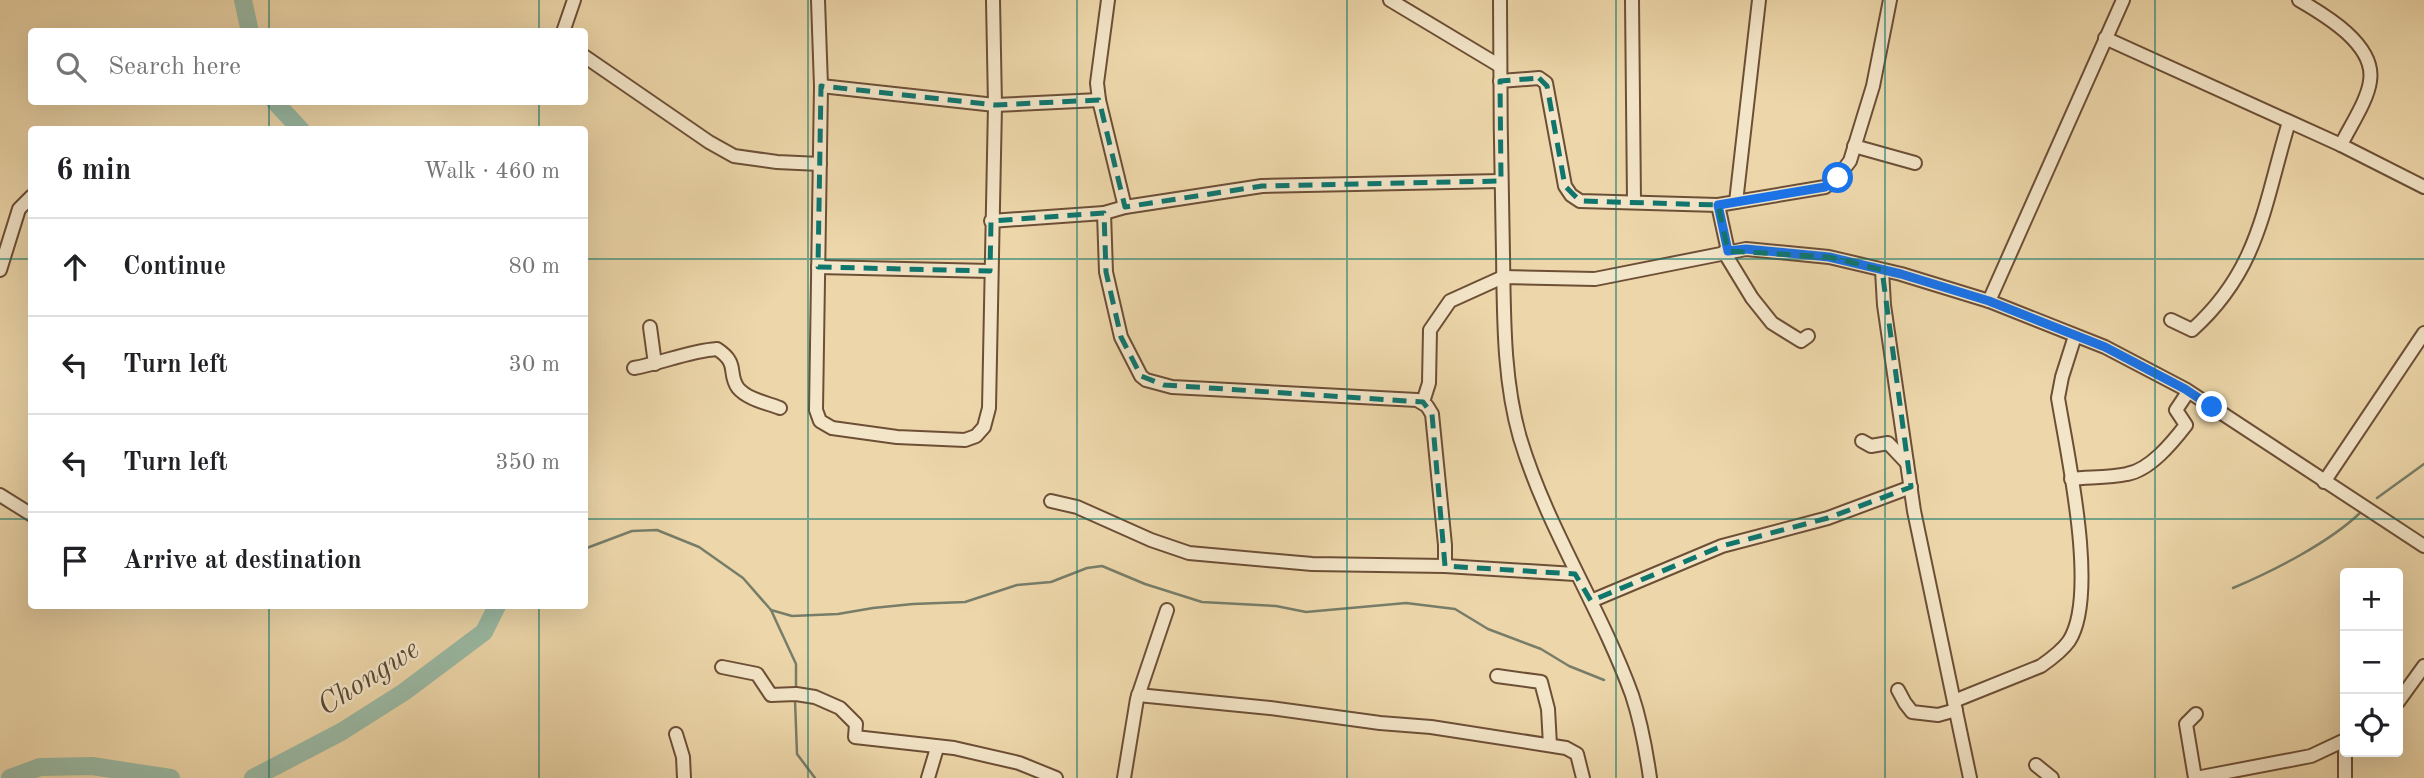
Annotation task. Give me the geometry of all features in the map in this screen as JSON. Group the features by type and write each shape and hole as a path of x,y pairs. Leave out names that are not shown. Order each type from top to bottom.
{"street":[{"path":"565,28 574,0"},
{"path":"818,0 821,86 815,398 820,421 832,428 865,434 965,440 976,436 984,427 989,408 995,105 993,0"},
{"path":"1108,0 1097,83 1098,100 1125,207"},
{"path":"1390,0 1500,66"},
{"path":"1500,0 1503,277 1508,383 1520,438 1538,489 1632,696 1646,749 1650,778"},
{"path":"1632,0 1633,201"},
{"path":"1736,202 1759,0"},
{"path":"1500,81 1539,78 1546,83 1563,177 1571,195 1580,201 1718,205 1825,187 1850,161 1873,86 1890,0"},
{"path":"1989,301 2123,0"},
{"path":"2299,0 2354,38 2370,72 2367,91 2341,145"},
{"path":"2105,37 2341,145 2424,187"},
{"path":"588,59 709,142 734,156 820,164"},
{"path":"821,86 995,105 1098,100"},
{"path":"2171,320 2192,330 2207,317 2229,290 2249,255 2266,211 2289,122"},
{"path":"1854,146 1914,163"},
{"path":"991,221 1104,213 1125,207 1262,186 1501,181"},
{"path":"0,270 7,254 15,219 28,198"},
{"path":"1718,205 1726,251 1752,298 1772,323 1801,341 1808,336"},
{"path":"1104,213 1106,272 1121,337 1141,376 1146,380 1171,387 1423,402 1432,414 1446,545 1445,566"},
{"path":"1423,402 1429,383 1430,330 1450,301 1503,277 1595,279 1746,249 1829,257 1989,301 2105,347 2188,391 2424,546"},
{"path":"818,267 990,271"},
{"path":"1882,270 1884,305 1911,487 1970,778"},
{"path":"650,327 655,364"},
{"path":"2324,482 2424,333"},
{"path":"1898,690 1912,712 1938,715 2041,666 2053,658 2069,640 2081,601 2080,532 2058,392 2075,336"},
{"path":"634,368 702,350 717,349 731,360 736,385 743,393 780,408"},
{"path":"2071,479 2129,474 2154,460 2186,425 2176,410 2188,391"},
{"path":"1862,441 1871,446 1888,443 1907,463"},
{"path":"1591,601 1722,546 1828,518 1911,487"},
{"path":"0,495 28,512"},
{"path":"1051,501 1077,507 1151,540 1189,553 1312,564 1445,566 1576,574"},
{"path":"1124,778 1138,695 1167,610"},
{"path":"2403,695 2424,666"},
{"path":"722,667 757,674 771,695 810,696 840,708 856,724 855,737 954,748 1019,763 1040,776 1056,778"},
{"path":"1497,676 1541,682 1548,709 1550,745"},
{"path":"1138,695 1431,727 1550,745 1566,748 1577,754 1583,778"},
{"path":"2196,714 2186,724 2196,778 2311,756 2340,743"},
{"path":"676,734 683,757 684,778"},
{"path":"928,778 937,748"},
{"path":"2345,757 2345,778"},
{"path":"2036,765 2052,778"}],"highlighted area":[{"path":"1539,78 1547,86 1565,186 1580,201 1718,205 1728,251 1829,257 1882,270 1911,487 1828,518 1722,546 1591,601 1575,574 1445,566 1432,414 1423,402 1164,385 1141,376 1121,337 1106,272 1104,213 991,221 990,271 818,267 821,86 995,105 1099,100 1125,207 1262,186 1501,181 1500,81"}],"waterway":[{"name":"Chongwe","path":"243,0 249,28"},
{"name":"Chongwe","path":"278,105 297,126"},
{"path":"2377,498 2424,464"},
{"path":"2233,588 2283,565 2317,545 2361,512"},
{"path":"588,548 632,531 657,530 699,547 743,578 771,610 796,664 796,689"},
{"path":"771,610 792,616 838,614 913,604 965,602 1017,585 1051,582 1087,568 1102,566 1145,584 1202,602 1276,606 1306,612 1406,603 1455,609 1488,629 1541,649 1569,666 1604,680"},
{"name":"Chongwe","path":"253,778 341,732 404,692 484,632 496,609"},
{"path":"795,700 797,754 815,778"},
{"name":"Chongwe","path":"10,778 40,767 92,766 171,778"}],"route":[{"path":"1838,178 1825,187 1718,205 1728,251 1746,249 1829,257 1901,274 1989,301 2105,347 2185,389 2212,407"}]}
